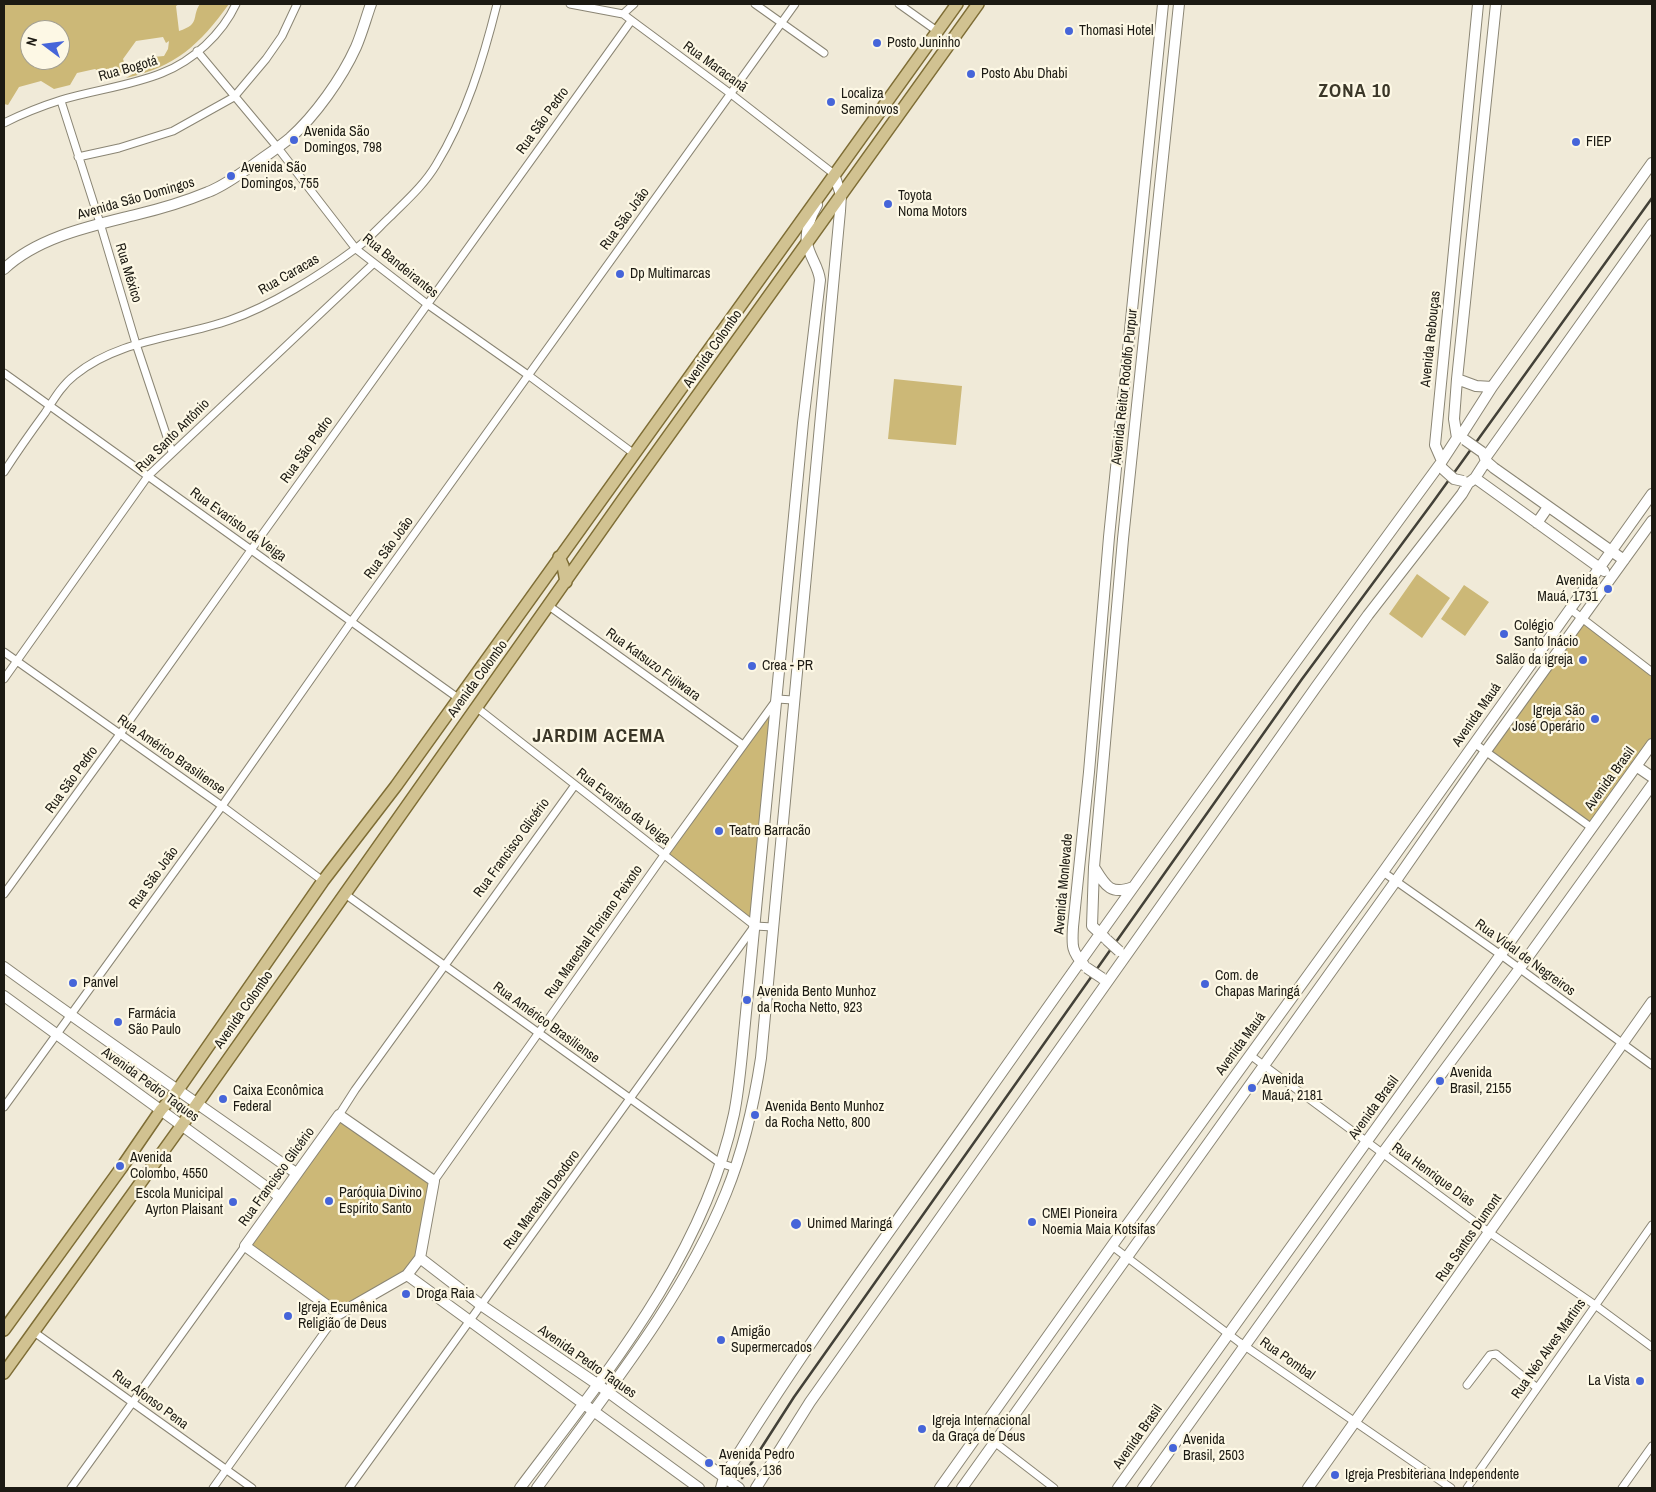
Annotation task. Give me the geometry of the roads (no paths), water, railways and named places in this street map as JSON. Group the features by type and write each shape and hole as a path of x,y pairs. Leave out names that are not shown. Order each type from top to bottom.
{"main road":[{"name":"Avenida São Domingos","path":"4,269 39,246 65,234 176,204 210,192 278,148 318,108 341,75 356,47 371,4"},
{"name":"Avenida Colombo","path":"6,1322 122,1167 323,881 396,786 633,453 957,4"},
{"name":"Avenida Colombo","path":"4,1373 182,1125 400,814 840,195 978,4"},
{"name":"Avenida Reitor Rodolfo Purpur","path":"1089,772 1116,464 1163,4"},
{"name":"Avenida Reitor Rodolfo Purpur","path":"1103,773 1130,466 1179,4"},
{"name":"Avenida Rebouças","path":"1442,465 1435,445 1478,4"},
{"path":"1496,4 1454,419 1461,438 1548,507 1624,560"},
{"path":"1150,134 1165,136"},
{"path":"1462,163 1481,165"},
{"path":"721,1488 724,1477 788,1376 1104,937 1134,886 1288,670 1442,465 1492,387 1652,163"},
{"path":"538,1488 608,1392 659,1317 698,1252 726,1193 752,1115 762,1058 819,438 840,195 834,174"},
{"path":"520,1488 597,1384 648,1309 686,1245 720,1163 734,1114 742,1054 778,699 802,436 820,280 807,244 810,220 834,174"},
{"path":"1145,177 1161,178"},
{"path":"756,1488 810,1402 1120,956 1368,615 1462,494 1484,457 1652,224"},
{"path":"1138,239 1154,240"},
{"path":"734,345 738,325 736,312"},
{"path":"1457,379 1476,386 1492,387"},
{"path":"802,436 819,438"},
{"path":"1116,464 1130,466"},
{"path":"1442,465 1454,480 1469,481 1537,523 1612,577"},
{"name":"Avenida Mauá","path":"940,1488 1652,494"},
{"path":"1537,523 1548,507"},
{"name":"Avenida Mauá","path":"962,1488 1395,882 1486,751 1652,521"},
{"path":"559,557 564,566 566,582"},
{"name":"Avenida Brasil","path":"1118,1488 1636,766 1651,748"},
{"path":"1636,766 1652,778"},
{"path":"1089,772 1103,773"},
{"name":"Avenida Monlevade","path":"1084,964 1075,954 1072,938 1089,772"},
{"name":"Avenida Monlevade","path":"1103,773 1094,868 1092,926 1120,956"},
{"path":"1143,1488 1382,1154 1520,968 1652,785"},
{"path":"396,786 410,800"},
{"path":"386,799 400,814"},
{"path":"1094,868 1104,883 1113,890 1119,891 1134,886"},
{"path":"1084,964 1106,978"},
{"name":"Avenida Pedro Taques","path":"4,967 69,1015 198,1102 296,1173"},
{"name":"Avenida Pedro Taques","path":"4,996 280,1197"},
{"name":"Rua Santos Dumont","path":"1308,1488 1652,1002"},
{"path":"245,1246 339,1314 406,1275 420,1258 434,1181 339,1115"},
{"name":"Rua Francisco Glicério","path":"245,1246 339,1115"},
{"name":"Avenida Pedro Taques","path":"420,1258 481,1305 597,1384 739,1488"},
{"path":"406,1275 698,1488"},
{"path":"648,1309 659,1317"},
{"path":"536,1467 547,1475"}],"street":[{"name":"Rua Bogotá","path":"5,119 61,101 162,73 184,61 222,28 236,4"},
{"path":"78,157 119,148 173,132 234,97 277,44 297,4"},
{"name":"Rua Caracas","path":"4,472 59,391 74,376 93,362 136,344 193,331 232,319 266,304 305,283 356,249 412,195 435,166 471,93 497,4"},
{"path":"570,4 623,14"},
{"path":"623,14 624,4"},
{"path":"623,14 634,4"},
{"path":"755,4 824,52"},
{"name":"Rua São João","path":"4,1107 222,806 351,622 795,4"},
{"path":"899,4 937,31"},
{"name":"Rua Maracanã","path":"623,14 834,174"},
{"name":"Rua São Pedro","path":"4,894 631,21"},
{"name":"Rua Bandeirantes","path":"197,51 278,148 356,249 427,304 528,375 633,453"},
{"name":"Rua México","path":"61,101 136,344 172,452"},
{"name":"Rua Santo Antônio","path":"4,679 148,476 374,264"},
{"name":"Rua Evaristo da Veiga","path":"4,373 458,698"},
{"name":"Rua Katsuzo Fujiwara","path":"549,606 743,745"},
{"path":"1570,609 1652,672"},
{"name":"Rua Américo Brasiliense","path":"4,652 222,806 323,881"},
{"path":"778,699 794,700"},
{"name":"Rua Marechal Floriano Peixoto","path":"434,1181 664,855 778,699"},
{"name":"Rua Evaristo da Veiga","path":"476,708 755,926"},
{"path":"1474,743 1592,828"},
{"name":"Rua Francisco Glicério","path":"339,1115 575,785"},
{"name":"Rua Vidal de Negreiros","path":"1383,872 1520,968 1652,1065"},
{"name":"Rua Américo Brasiliense","path":"345,894 720,1163 735,1168"},
{"path":"755,926 773,927"},
{"name":"Rua Marechal Deodoro","path":"349,1488 755,926"},
{"name":"Rua Henrique Dias","path":"1250,1055 1490,1233 1595,1305 1652,1347"},
{"name":"Rua Néo Alves Martins","path":"1467,1488 1652,1225"},
{"name":"Rua Francisco Glicério","path":"71,1488 245,1246"},
{"name":"Rua Pombal","path":"1112,1246 1244,1345 1451,1488"},
{"path":"213,1488 339,1314"},
{"name":"Rua Afonso Pena","path":"34,1332 252,1488"},
{"path":"1467,1385 1492,1354 1537,1388"},
{"path":"980,1431 1054,1488"},
{"path":"1622,1488 1652,1446"}],"railway":[{"path":"742,1478 794,1397 1302,679 1433,502 1652,198"}],"place":[{"name":"Thomasi Hotel","path":"1069,31"},
{"name":"Posto Juninho","path":"877,43"},
{"name":"Posto Abu Dhabi","path":"971,74"},
{"name":"Localiza Seminovos","path":"831,102"},
{"name":"Avenida São Domingos, 798","path":"294,140"},
{"name":"FIEP","path":"1576,142"},
{"name":"Avenida São Domingos, 755","path":"231,176"},
{"name":"Toyota Noma Motors","path":"888,204"},
{"name":"Dp Multimarcas","path":"620,274"},
{"name":"Avenida Mauá, 1731","path":"1608,589"},
{"name":"Colégio Santo Inácio","path":"1504,634"},
{"name":"Salão da igreja","path":"1583,660"},
{"name":"Crea - PR","path":"752,666"},
{"name":"Igreja São José Operário","path":"1595,719"},
{"name":"Teatro Barracão","path":"719,831"},
{"name":"Panvel","path":"73,983"},
{"name":"Com. de Chapas Maringá","path":"1205,984"},
{"name":"Avenida Bento Munhoz da Rocha Netto, 923","path":"747,1000"},
{"name":"Farmácia São Paulo","path":"118,1022"},
{"name":"Avenida Brasil, 2155","path":"1440,1081"},
{"name":"Avenida Mauá, 2181","path":"1252,1088"},
{"name":"Caixa Econômica Federal","path":"223,1099"},
{"name":"Avenida Bento Munhoz da Rocha Netto, 800","path":"755,1115"},
{"name":"Avenida Colombo, 4550","path":"120,1166"},
{"name":"Paróquia Divino Espírito Santo","path":"329,1201"},
{"name":"Escola Municipal Ayrton Plaisant","path":"233,1202"},
{"name":"CMEI Pioneira Noemia Maia Kotsifas","path":"1032,1222"},
{"name":"Unimed Maringá","path":"796,1224"},
{"name":"Droga Raia","path":"406,1294"},
{"name":"Igreja Ecumênica Religião de Deus","path":"288,1316"},
{"name":"Amigão Supermercados","path":"721,1340"},
{"name":"La Vista","path":"1640,1381"},
{"name":"Igreja Internacional da Graça de Deus","path":"922,1429"},
{"name":"Avenida Brasil, 2503","path":"1173,1448"},
{"name":"Avenida Pedro Taques, 136","path":"709,1463"},
{"name":"Igreja Presbiteriana Independente","path":"1335,1475"}],"district":[{"name":"ZONA 10","path":"1355,92"},
{"name":"JARDIM ACEMA","path":"599,737"}]}
